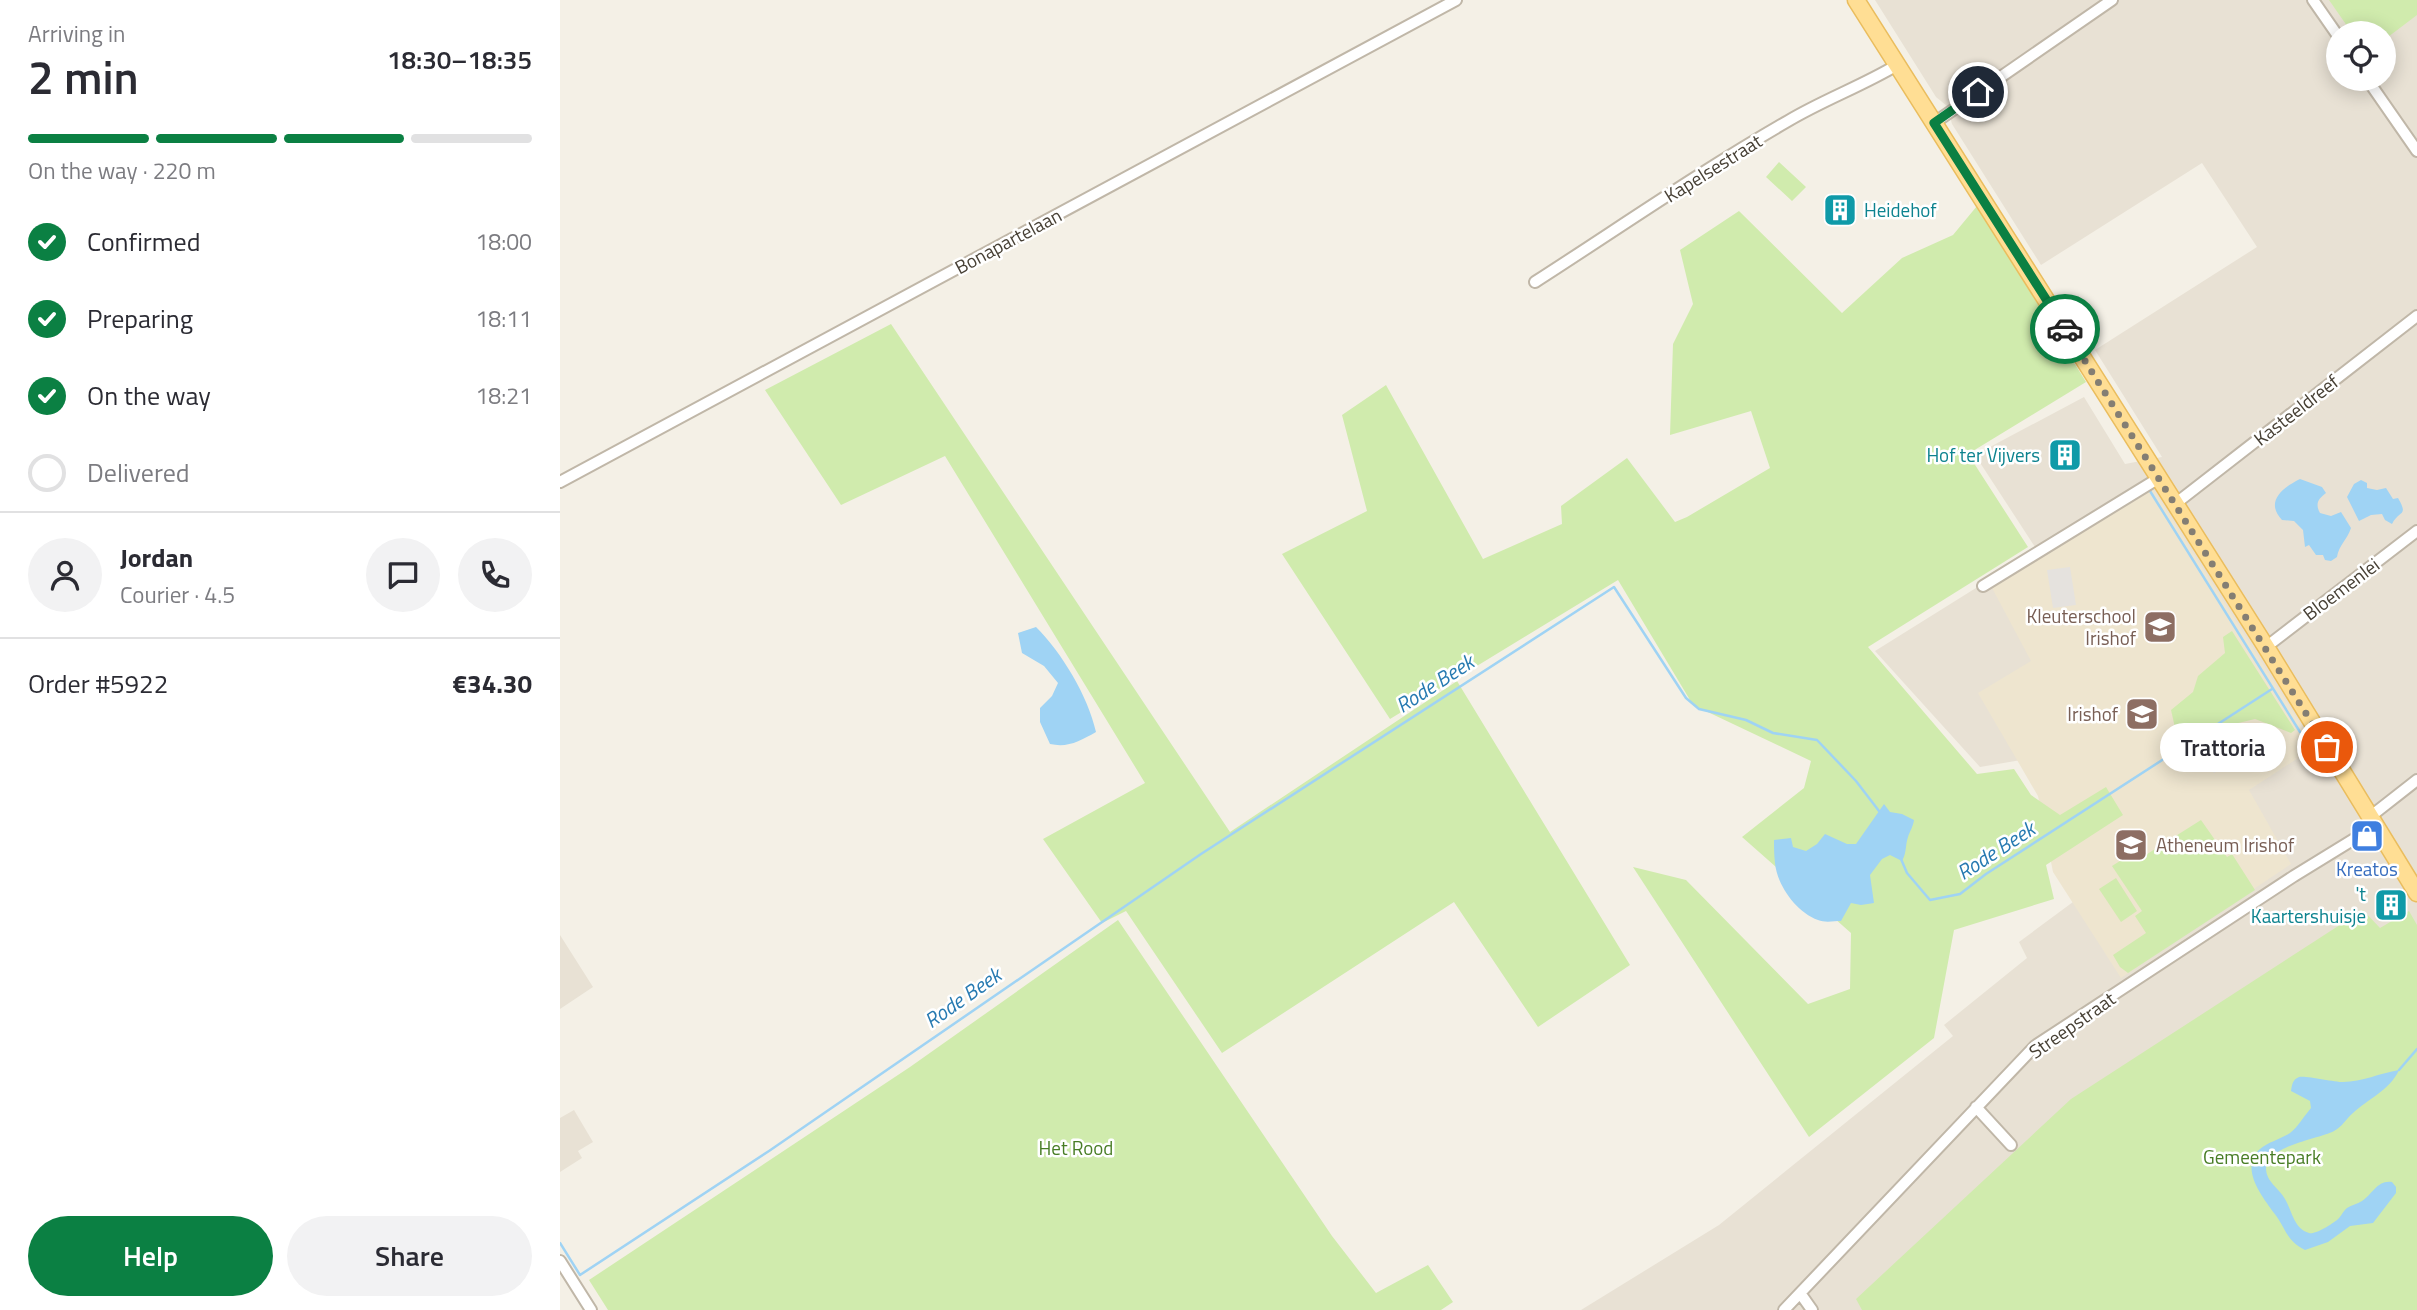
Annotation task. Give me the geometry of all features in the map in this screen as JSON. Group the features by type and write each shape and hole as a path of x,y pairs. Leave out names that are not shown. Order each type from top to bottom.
{"main road":[{"path":"1856,0 2266,647 2417,893"}],"street":[{"name":"Bonapartelaan","path":"560,482 1457,0"},
{"path":"1934,123 2112,0"},
{"path":"2313,0 2328,21"},
{"name":"Kapelsestraat","path":"1535,282 1787,121 1897,65"},
{"path":"2375,91 2417,151"},
{"name":"Kasteeldreef","path":"2175,504 2417,316"},
{"path":"1983,586 2159,478"},
{"name":"Bloemenlei","path":"2266,647 2417,531"},
{"name":"Streepstraat","path":"1784,1310 2035,1046 2374,821 2417,780"},
{"path":"1976,1107 2011,1145"},
{"path":"560,1261 591,1310"},
{"path":"1800,1293 1812,1310"}],"shaded area":[{"path":"1875,0 2417,0 2417,1310 1581,1310 1719,1225 1953,1036 1944,1025 2027,958 2019,942 2073,902 2092,851 2027,759 1980,767 1875,651 2037,550 1975,455 2084,397 2125,464 2162,457 2095,350 2257,247 2202,163 2041,265 1952,124 1947,106 1936,97"},
{"name":"Irishof","path":"2150,484 2315,747 2249,790 2291,864 2121,978 2053,872 2038,796 1978,693 2031,661 1991,586"},
{"path":"2070,567 2076,605 2053,608 2047,570"},
{"path":"2233,729 2247,751 2214,773 2199,751"},
{"path":"560,935 593,987 560,1009"},
{"path":"574,1110 593,1142 578,1151 582,1158 560,1172 560,1118"}],"green space":[{"path":"2329,0 2417,0 2417,15 2396,31 2396,21 2344,21"},
{"path":"1779,162 1806,187 1792,201 1766,177"},
{"path":"1977,206 2086,382 1968,454 2028,547 1868,647 1977,774 2014,769 2031,795 2060,815 2106,787 2123,815 2046,865 2054,899 1954,930 1934,1038 1809,1137 1633,867 1686,880 1808,1004 1850,989 1851,933 1742,837 1804,788 1811,761 1693,705 1618,580 1390,719 1282,554 1367,511 1342,415 1386,385 1483,559 1562,524 1561,506 1627,458 1675,522 1687,517 1770,468 1751,411 1670,435 1673,344 1693,304 1680,250 1739,211 1842,313 1902,258 1953,235"},
{"path":"891,324 1230,832 1457,681 1630,965 1538,1027 1454,902 1222,1053 1126,911 1102,923 1043,839 1145,783 945,456 841,505 765,390"},
{"path":"2232,631 2295,730 2291,733 2255,719 2230,725 2181,754 2171,710 2193,692 2198,676 2225,653 2223,637"},
{"path":"2201,820 2227,857 2232,854 2255,890 2128,973 2120,967 2113,955 2146,933 2135,916 2142,911 2112,866 2139,849 2144,856"},
{"path":"2116,878 2137,911 2121,922 2099,889"},
{"name":"Gemeentepark","path":"2363,910 2380,928 2409,911 2417,925 2417,1310 1862,1310 1856,1299 2071,1099"},
{"name":"Het Rood","path":"1118,920 1332,1236 1376,1293 1428,1265 1453,1302 1441,1310 608,1310 589,1280 910,1067"}],"water":[{"path":"2300,479 2322,487 2326,493 2318,502 2320,513 2331,516 2341,512 2351,528 2337,557 2331,561 2325,560 2323,555 2316,555 2309,545 2305,547 2303,530 2294,521 2282,520 2277,513 2275,507 2278,495"},
{"path":"2361,480 2367,483 2367,488 2386,488 2393,499 2398,498 2403,511 2392,524 2385,520 2382,514 2371,515 2359,521 2347,497 2354,484"},
{"path":"1036,627 1073,676 1092,718 1096,732 1074,743 1050,744 1040,722 1040,708 1052,696 1058,683 1044,666 1022,653 1018,633"},
{"path":"1884,804 1890,812 1914,820 1902,861 1890,855 1882,859 1870,875 1874,903 1851,903 1841,921 1821,921 1802,911 1779,880 1774,840 1791,838 1793,847 1806,851 1817,844 1825,834 1847,844 1856,844"},
{"path":"2399,1070 2384,1089 2337,1129 2294,1144 2268,1160 2266,1168 2270,1181 2285,1199 2300,1228 2309,1233 2331,1224 2347,1208 2362,1201 2383,1183 2392,1182 2396,1187 2396,1193 2373,1223 2350,1226 2328,1242 2305,1250 2290,1238 2259,1190 2252,1173 2254,1157 2263,1147 2293,1131 2311,1108 2310,1101 2291,1091 2297,1078 2350,1082"}],"waterway":[{"path":"2150,491 2300,732"},
{"name":"Rode Beek","path":"560,1243 580,1275 769,1151 1201,854 1614,587 1686,698 1699,709 1746,720 1773,733 1817,740 1856,781 1879,811"},
{"name":"Rode Beek","path":"1901,859 1907,873 1930,900 1960,894 1986,874 2272,689"},
{"path":"2399,1070 2417,1049"}],"way so far":[{"path":"2065,329 2327,747"}],"place":[{"name":"Heidehof","path":"1840,210"},
{"name":"Hof ter Vijvers","path":"2065,455"},
{"name":"Kleuterschool Irishof","path":"2160,627"},
{"name":"Irishof","path":"2142,714"},
{"name":"Trattoria","path":"2327,747"},
{"name":"Kreatos","path":"2367,836"},
{"name":"Atheneum Irishof","path":"2131,845"},
{"name":"'t Kaartershuisje","path":"2391,905"}],"route":[{"path":"1978,92 1934,123 2065,329"}]}
